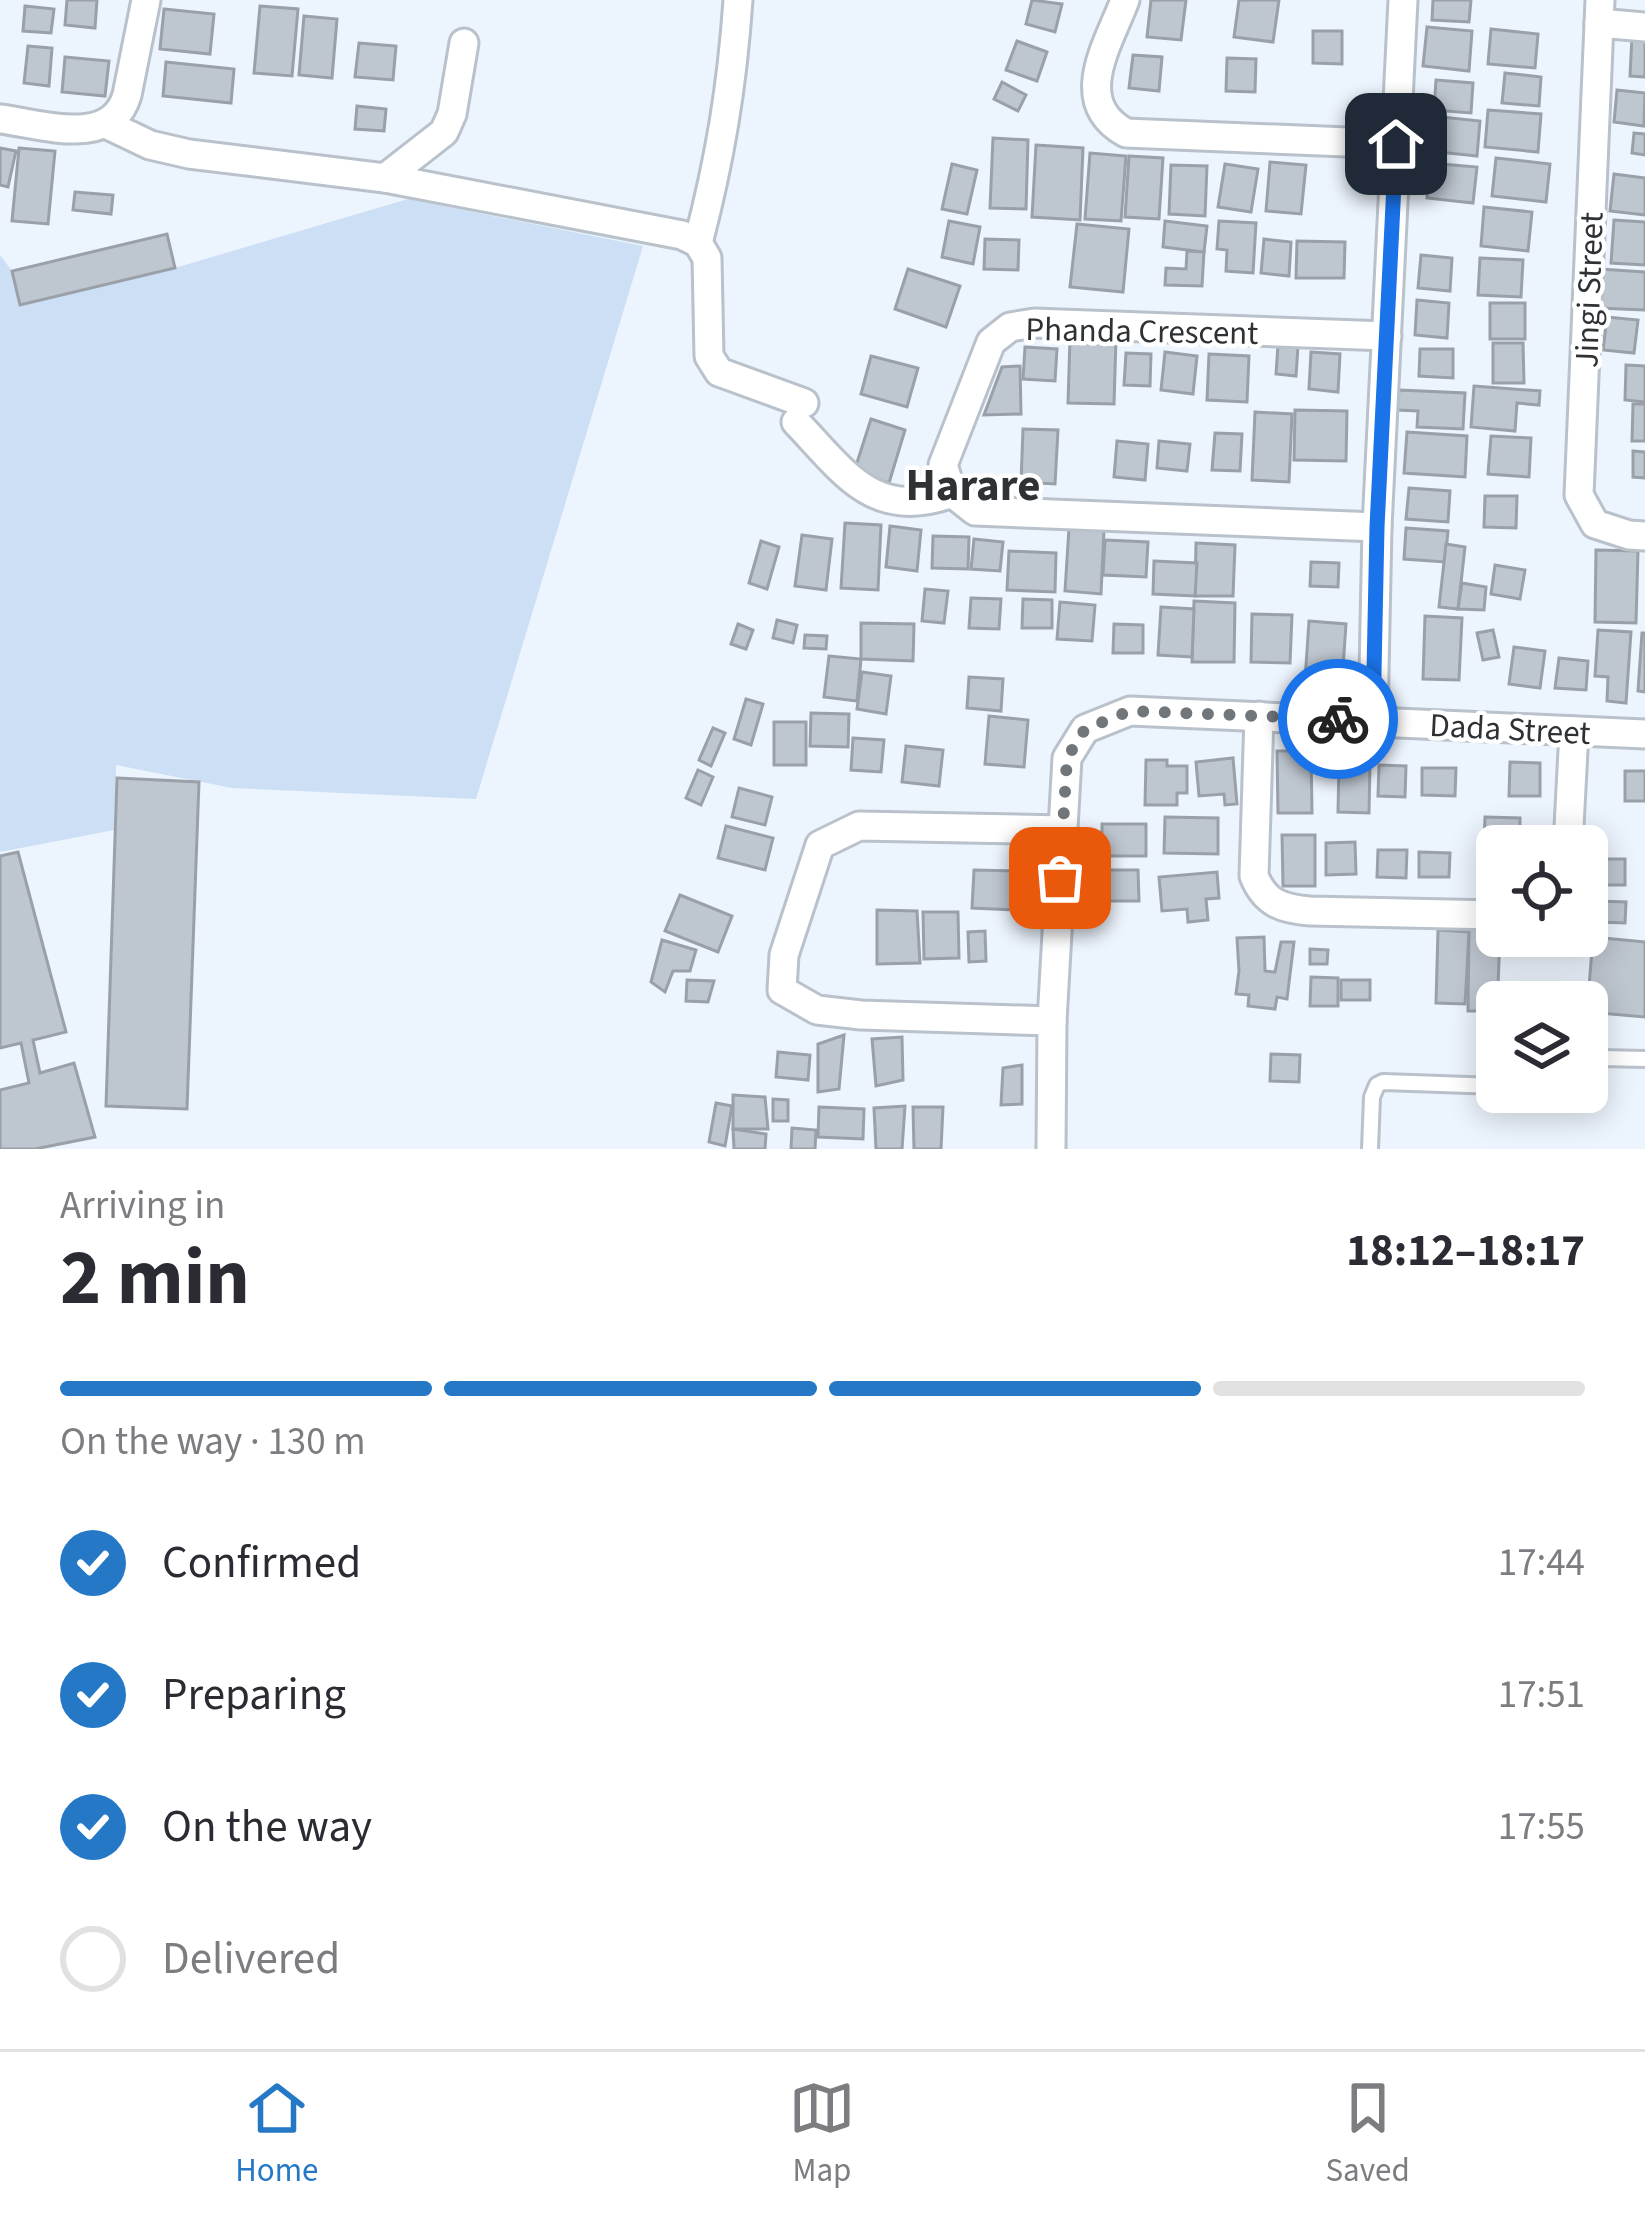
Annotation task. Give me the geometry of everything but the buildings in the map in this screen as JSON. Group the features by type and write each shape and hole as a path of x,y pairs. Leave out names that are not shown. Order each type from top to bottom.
{"street":[{"path":"0,119 85,130 106,124 124,105 146,0"},
{"path":"698,243 719,160 733,73 738,0"},
{"path":"1125,0 1095,89 1107,121 1126,133 1396,144"},
{"path":"1373,720 1377,527 1402,0"},
{"path":"1600,12 1645,27"},
{"name":"Jingi Street","path":"1600,12 1579,495 1595,524 1645,536"},
{"path":"385,178 444,132 452,114 464,43"},
{"path":"106,124 150,145 189,154 385,178 682,236 698,243 707,258 709,356 718,372 800,412 860,488 889,500 929,501 952,493 975,512 1377,527"},
{"name":"Phanda Crescent","path":"952,493 943,465 992,342 1010,327 1034,323 1387,336"},
{"name":"Dada Street","path":"1051,1149 1052,1021 1067,758 1085,729 1130,711 1645,734"},
{"path":"1259,716 1254,876 1272,903 1310,911 1476,915"},
{"path":"1569,825 1574,731"},
{"path":"1052,1021 817,1010 782,990 784,955 820,845 859,826 1063,830"}],"lane":[{"path":"1608,1058 1645,1059"},
{"path":"1370,1149 1372,1097 1377,1085 1476,1084"}],"shaded area":[{"path":"408,199 643,246 476,799 232,788 116,765 114,830 0,852 0,255 12,271 21,305 175,268"}],"way so far":[{"path":"1060,878 1067,758 1085,729 1130,711 1338,719"}],"district":[{"name":"Harare","path":"973,484"}],"route":[{"path":"1338,719 1373,720 1377,527 1396,144"}]}
